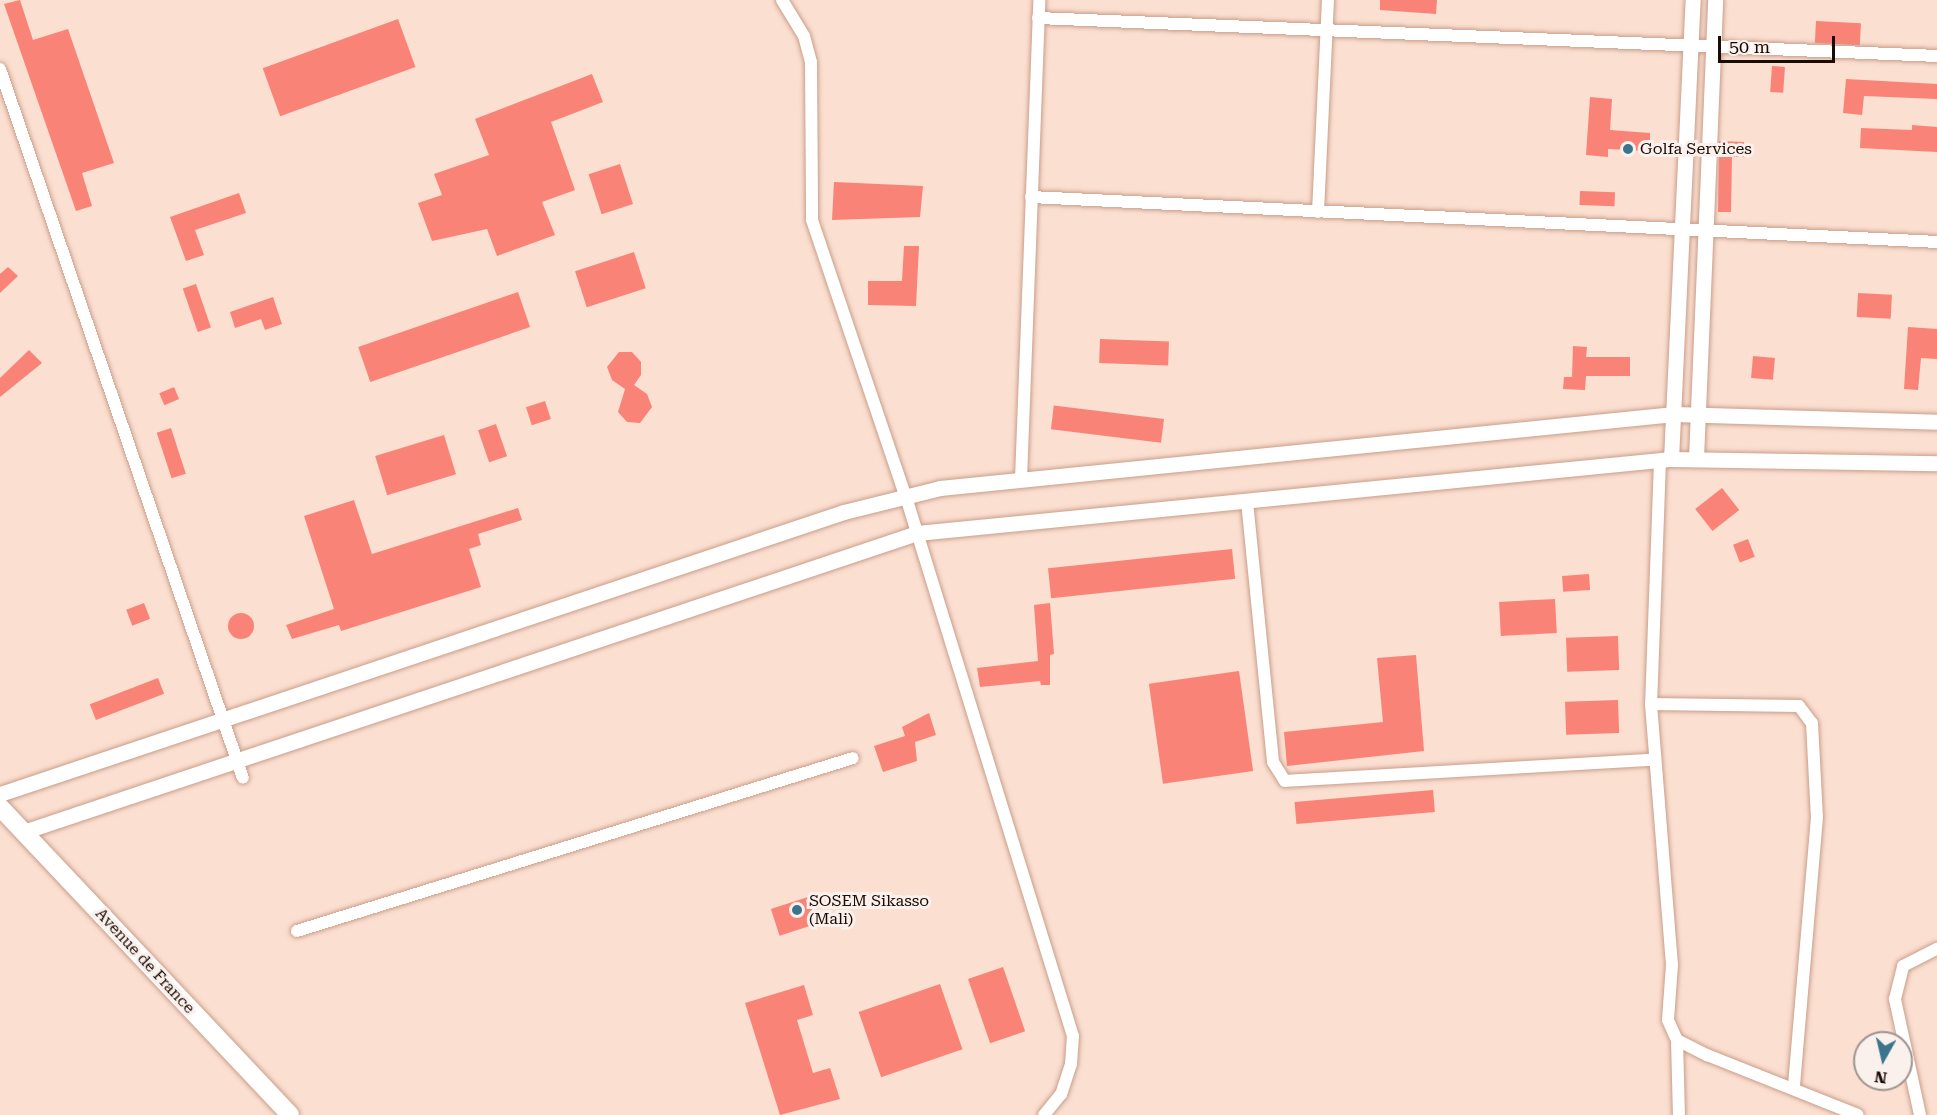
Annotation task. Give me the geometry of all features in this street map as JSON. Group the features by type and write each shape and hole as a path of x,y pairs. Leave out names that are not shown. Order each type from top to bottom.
{"main road":[{"name":"Avenue de France","path":"0,807 290,1115"}],"street":[{"path":"783,0 804,36 811,62 812,220 906,497 1073,1036 1071,1065 1061,1094 1044,1115"},
{"path":"1021,479 1039,0"},
{"path":"1318,212 1328,0"},
{"path":"1679,1115 1677,1040 1668,1020 1672,965 1651,704 1666,460 1674,414 1685,232 1693,0"},
{"path":"1696,458 1696,413 1715,0"},
{"path":"1038,18 1937,57"},
{"path":"0,69 243,778"},
{"path":"1031,197 1685,232 1937,242"},
{"path":"0,794 844,512 940,488 1674,414 1937,422"},
{"path":"23,832 917,533 1666,460 1696,458 1937,463"},
{"path":"1246,501 1273,762 1285,781 1654,760"},
{"path":"1651,704 1799,706 1812,723 1817,817 1794,1088"},
{"path":"297,931 853,758"},
{"path":"1920,1115 1895,999 1903,966 1937,949"},
{"path":"1677,1040 1858,1115"}],"building":[{"path":"20,0 33,40 68,29 114,163 82,173 92,206 76,211 4,4"},
{"path":"1380,0 1437,0 1436,14 1380,10"},
{"path":"398,19 415,67 280,116 263,68"},
{"path":"1816,21 1861,23 1860,45 1815,43"},
{"path":"1772,66 1785,67 1783,93 1770,92"},
{"path":"592,74 603,102 551,122 575,190 542,202 555,235 497,256 487,229 432,241 418,203 442,195 434,174 489,155 475,119"},
{"path":"1846,79 1937,84 1937,99 1864,96 1862,115 1843,113"},
{"path":"1590,97 1612,99 1610,130 1650,133 1650,151 1608,149 1608,157 1586,155"},
{"path":"1912,125 1937,127 1937,152 1860,148 1861,128 1912,130"},
{"path":"1719,141 1744,142 1744,157 1732,157 1731,212 1718,212"},
{"path":"620,164 633,204 602,214 589,174"},
{"path":"834,182 923,186 920,217 832,220"},
{"path":"1580,191 1615,192 1614,206 1580,205"},
{"path":"239,193 246,213 195,230 204,255 186,261 170,217"},
{"path":"904,246 919,246 916,306 868,305 868,281 902,281"},
{"path":"634,252 646,288 587,307 575,271"},
{"path":"8,267 18,276 0,293 0,274"},
{"path":"196,284 211,327 198,332 183,289"},
{"path":"518,292 530,327 370,382 358,347"},
{"path":"1858,293 1892,295 1891,319 1857,317"},
{"path":"273,297 282,324 265,330 261,319 235,328 230,312"},
{"path":"1908,327 1937,329 1937,359 1921,358 1918,390 1904,389"},
{"path":"1100,339 1169,341 1168,365 1099,363"},
{"path":"1573,346 1587,347 1586,357 1630,357 1630,376 1586,376 1585,390 1563,389 1564,377 1572,377"},
{"path":"29,350 42,363 0,397 0,378"},
{"path":"619,352 632,352 641,362 641,375 634,385 647,394 652,407 640,423 627,422 618,412 625,389 612,380 607,367"},
{"path":"1753,356 1775,358 1773,380 1751,378"},
{"path":"174,387 179,399 164,405 159,393"},
{"path":"545,401 551,419 532,425 526,407"},
{"path":"1054,405 1164,419 1161,443 1051,429"},
{"path":"496,424 507,456 489,462 478,430"},
{"path":"171,428 186,474 172,478 157,433"},
{"path":"444,435 456,474 387,495 375,456"},
{"path":"1722,488 1739,510 1712,531 1695,509"},
{"path":"354,500 372,554 518,508 522,520 478,534 481,545 469,549 481,587 341,631 339,625 292,639 286,625 334,609 304,516"},
{"path":"1748,539 1755,557 1740,562 1733,545"},
{"path":"1232,549 1235,579 1051,598 1048,568"},
{"path":"1589,574 1590,590 1563,592 1562,576"},
{"path":"1555,599 1557,633 1501,636 1499,602"},
{"path":"144,603 150,619 132,626 126,610"},
{"path":"1050,603 1054,654 1050,655 1050,685 1041,685 1040,681 980,687 977,668 1038,661 1034,605"},
{"path":"241,613 250,617 254,626 250,635 241,639 232,635 228,626 232,617"},
{"path":"1618,636 1619,670 1567,672 1566,638"},
{"path":"1416,655 1424,751 1287,766 1284,732 1383,722 1377,658"},
{"path":"1239,671 1253,771 1163,784 1149,684"},
{"path":"158,678 164,694 96,720 90,704"},
{"path":"1618,700 1619,733 1566,735 1565,702"},
{"path":"929,713 936,735 915,742 917,761 883,772 874,746 905,736 902,727"},
{"path":"1433,790 1435,812 1296,824 1295,802"},
{"path":"808,897 817,924 780,936 771,909"},
{"path":"1003,967 1025,1031 990,1043 968,979"},
{"path":"940,984 962,1049 881,1077 859,1012"},
{"path":"804,985 813,1015 797,1020 813,1073 830,1068 840,1099 780,1115 745,1003"}],"place":[{"name":"Golfa Services","path":"1628,149"},
{"name":"SOSEM Sikasso (Mali)","path":"797,910"}]}
